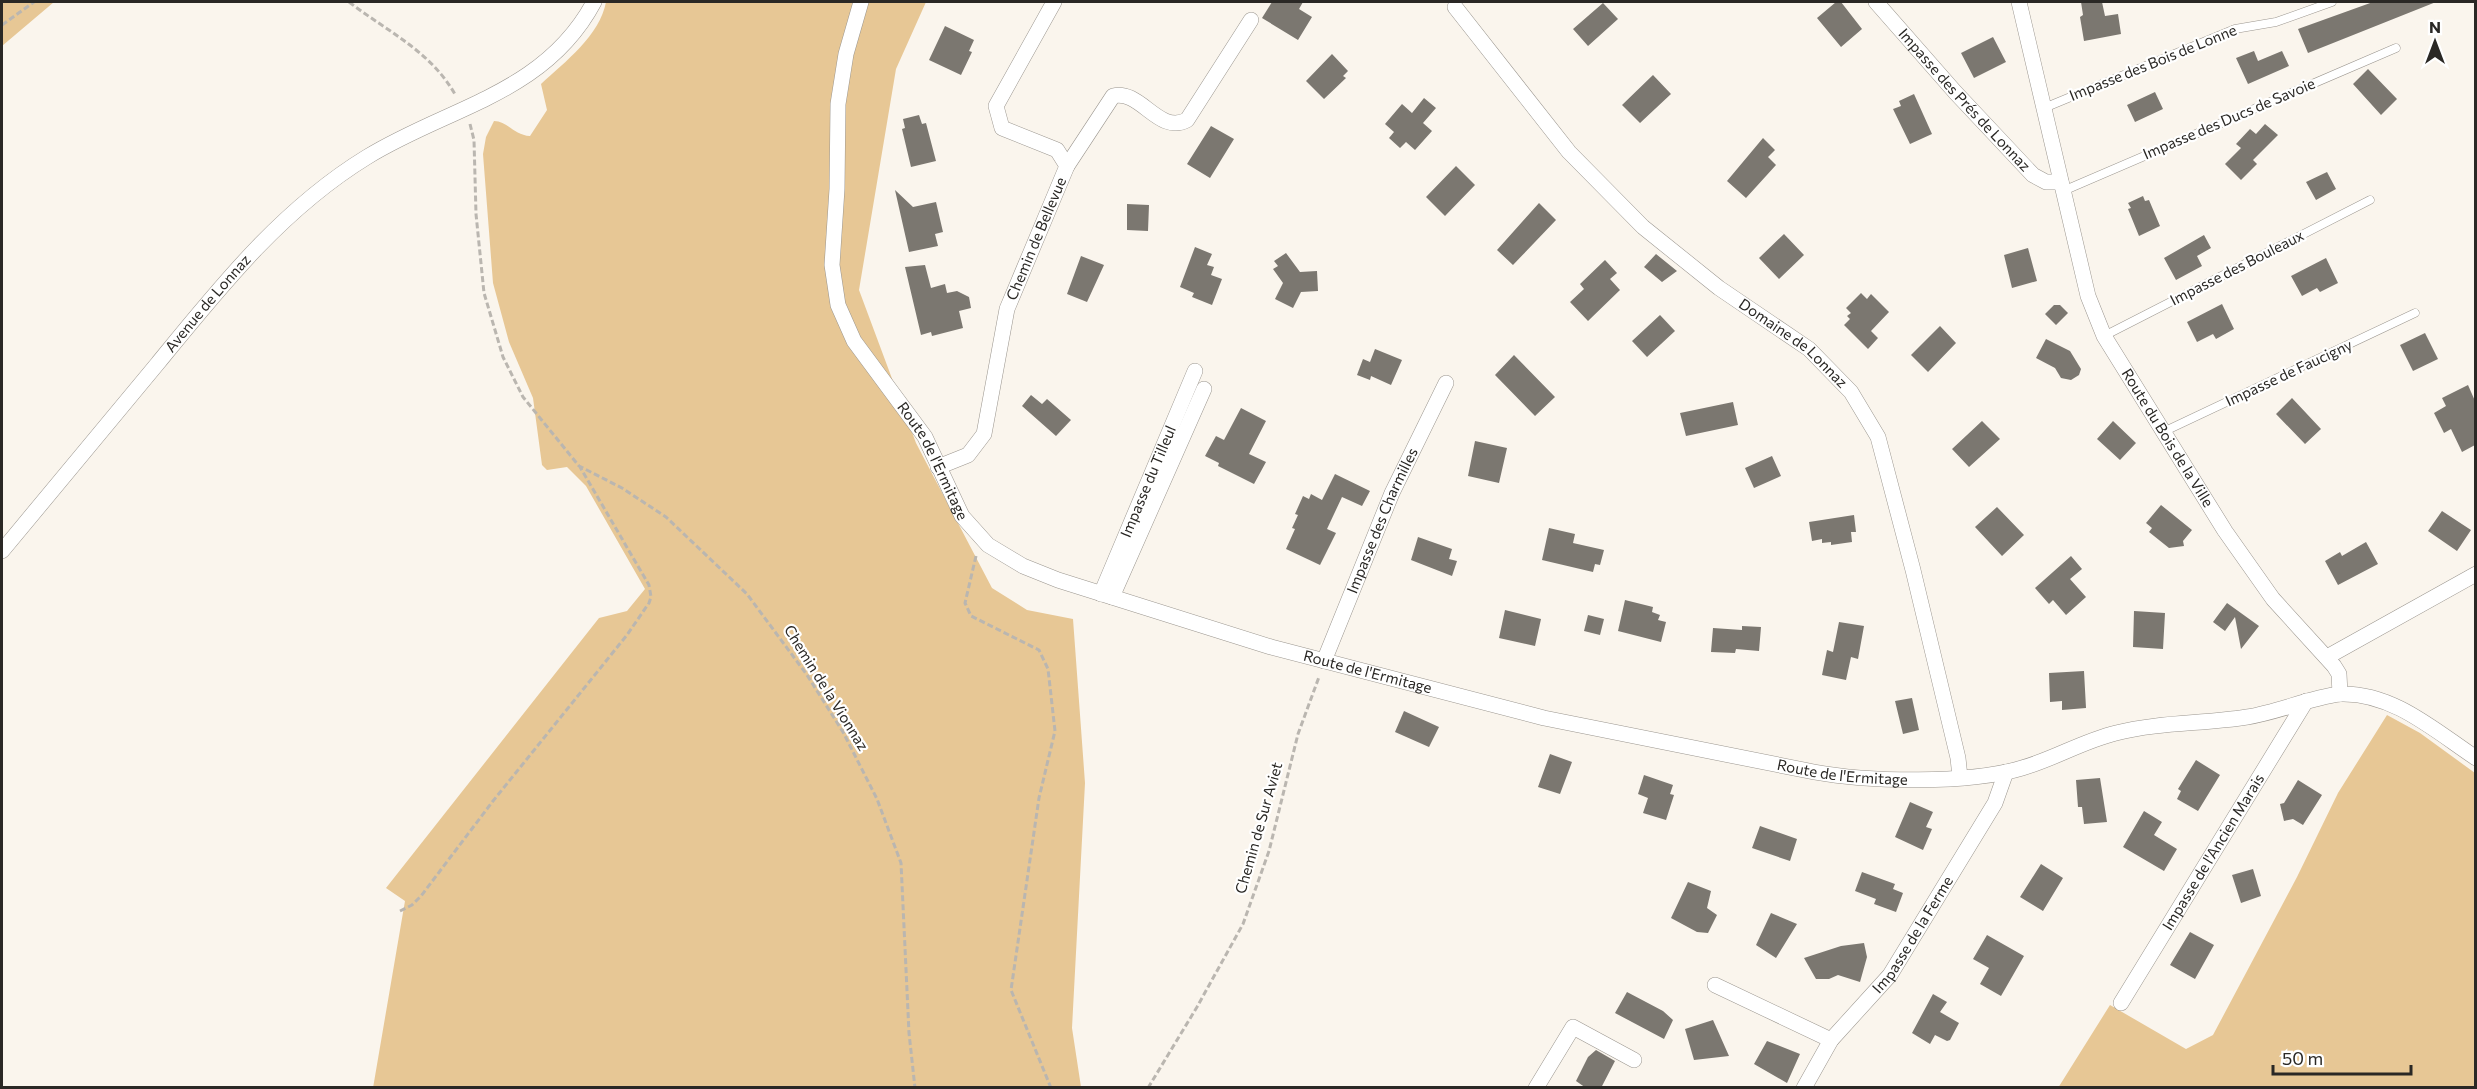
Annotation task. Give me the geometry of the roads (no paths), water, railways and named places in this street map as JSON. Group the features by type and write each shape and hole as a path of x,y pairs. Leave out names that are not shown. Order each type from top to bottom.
{"street":[{"name":"Avenue de Lonnaz","path":"2,551 214,295 261,243 312,196 349,169 399,140 501,93 534,70 568,39 594,2"},
{"name":"Route de l'Ermitage","path":"861,2 846,54 838,104 837,189 832,246 834,285 845,323 854,341 916,424 955,505 979,537 1023,566 1231,635 1324,661 1544,718 1823,774 1873,778 1960,777 2006,772 2036,764 2114,733 2154,726 2248,717 2340,694"},
{"name":"Chemin de Bellevue","path":"938,468 969,455 984,434 1006,309 1067,166 1057,150 1002,128 996,106 1054,2"},
{"name":"Impasse des Prés de Lonnaz","path":"1876,2 1955,92 2033,175 2062,187"},
{"name":"Route du Bois de la Ville","path":"2019,2 2091,308 2104,336 2253,572 2339,674 2340,694"},
{"name":"Domaine de Lonnaz","path":"1455,7 1569,152 1643,226 1719,288 1809,349 1851,392 1878,437 1916,581 1958,758 1960,777"},
{"path":"1067,166 1113,96 1129,97 1167,122 1178,124 1187,120 1251,20"},
{"name":"Impasse du Tilleul","path":"1107,595 1196,371"},
{"name":"Impasse des Charmilles","path":"1324,661 1392,493 1446,383"},
{"path":"1107,595 1204,389"},
{"path":"2327,657 2475,574"},
{"path":"2340,694 2354,693 2384,700 2475,758"},
{"name":"Impasse de l'Ancien Marais","path":"2121,1003 2306,701"},
{"name":"Impasse de la Ferme","path":"1804,1088 1831,1040 1890,975 1995,803 2006,772"},
{"path":"1715,985 1831,1040"},
{"path":"1536,1088 1573,1027 1634,1059"}],"lane":[{"name":"Impasse des Bois de Lonne","path":"2044,108 2235,29 2276,22 2332,2"},
{"name":"Impasse des Ducs de Savoie","path":"2062,187 2396,48"},
{"name":"Impasse des Bouleaux","path":"2104,336 2370,200"},
{"name":"Impasse de Faucigny","path":"2163,432 2415,313"}]}
